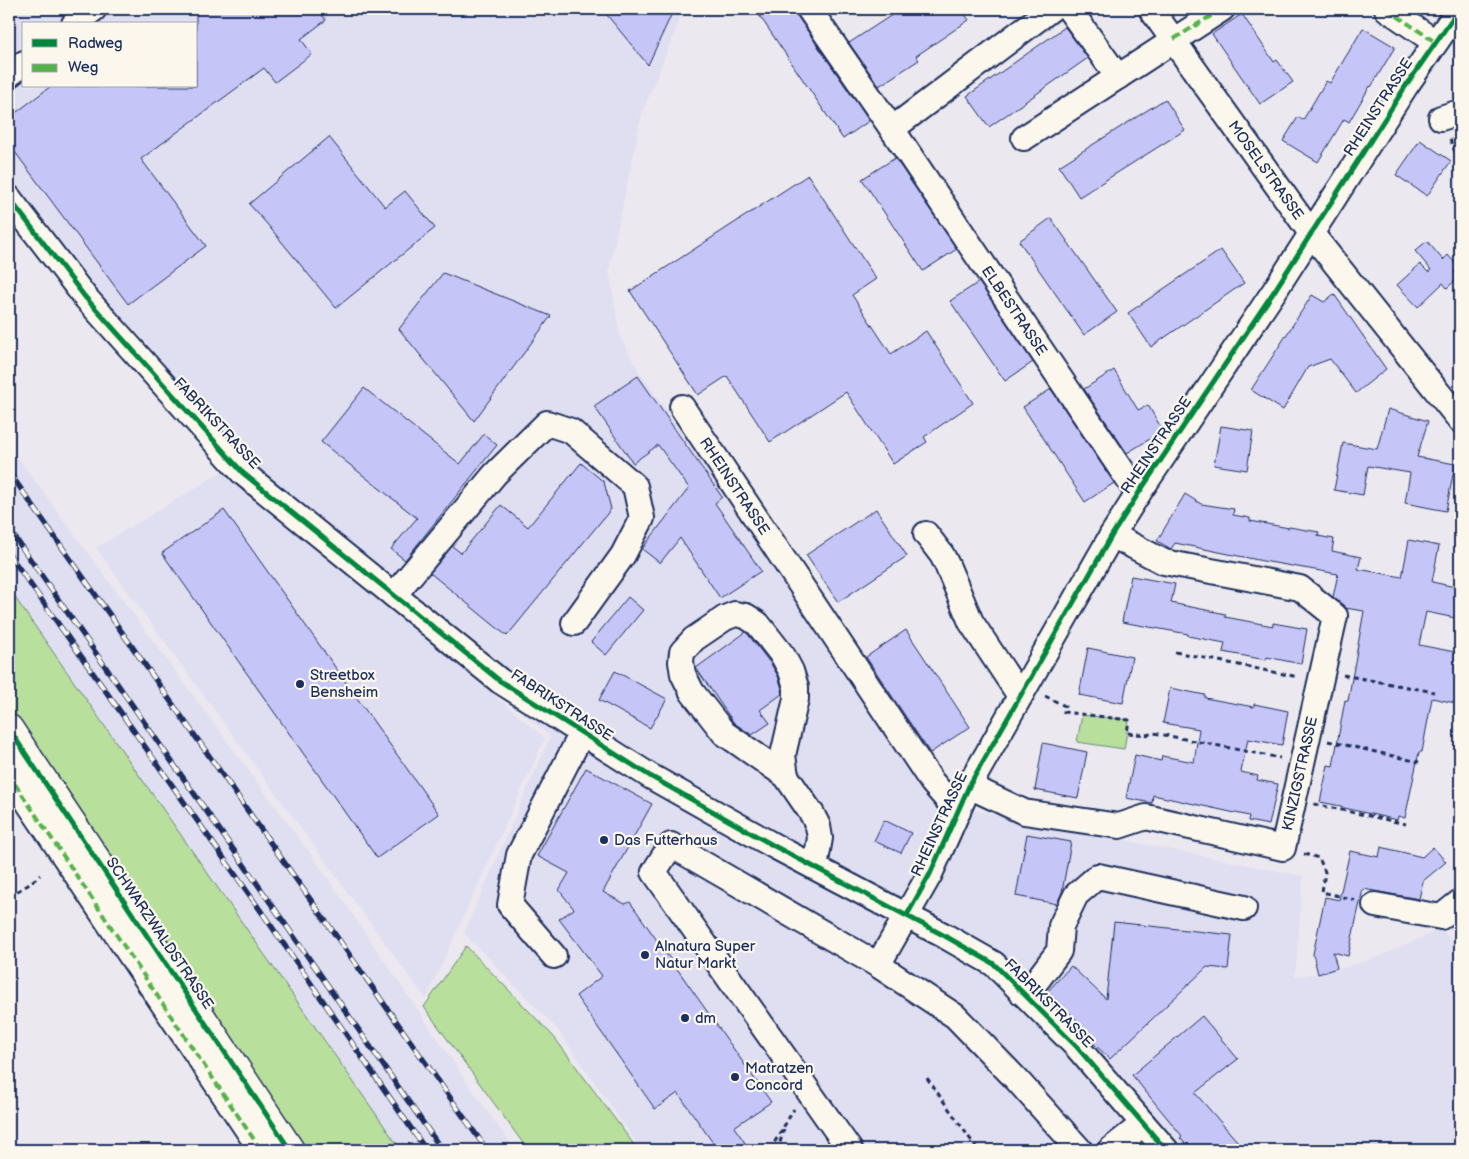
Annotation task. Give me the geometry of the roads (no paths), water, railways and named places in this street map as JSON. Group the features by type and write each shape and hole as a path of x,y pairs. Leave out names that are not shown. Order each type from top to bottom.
{"main road":[{"name":"SCHWARZWALDSTRASSE","path":"9,729 290,1150"}],"street":[{"path":"77,22 94,9"},
{"name":"ELBESTRASSE","path":"809,9 1138,494"},
{"path":"892,129 1051,9"},
{"path":"1069,9 1118,77"},
{"name":"MOSELSTRASSE","path":"1151,9 1311,233 1460,420"},
{"path":"1024,138 1222,9"},
{"path":"1387,9 1435,42"},
{"name":"RHEINSTRASSE","path":"878,965 930,874 969,786 1112,535 1275,290 1404,87 1459,9"},
{"path":"9,75 22,65"},
{"name":"FABRIKSTRASSE","path":"9,198 85,297 243,473 500,680 658,781 776,848 907,915 994,964 1076,1047 1166,1150"},
{"name":"RHEINSTRASSE","path":"682,407 932,782 958,812"},
{"path":"394,595 495,474 546,423 571,431 635,486 642,518 622,555 574,623"},
{"path":"926,534 942,555 971,622 1023,691"},
{"name":"KINZIGSTRASSE","path":"969,786 1024,812 1119,826 1146,817 1283,848 1335,616 1300,588 1164,562 1112,535"},
{"path":"786,776 783,755 796,699 796,687 791,670 783,656 758,624 746,616 735,614 725,618 694,639 682,652 680,662 683,674 692,692 724,733 786,776 812,814 818,826 820,838 815,867"},
{"path":"554,956 510,905 519,855 582,733"},
{"path":"11,782 260,1150"},
{"path":"850,1150 654,872 671,845 878,965 955,1016 1017,1080 1080,1150"},
{"path":"1021,992 1038,979 1059,951 1061,926 1076,895 1098,876 1244,908"},
{"path":"1375,905 1441,917 1460,902"},
{"path":"1110,1150 1143,1124"}],"railway":[{"path":"9,472 487,1150"},
{"path":"9,529 442,1150"},
{"path":"9,554 263,914 426,1150"}],"place":[{"name":"Streetbox Bensheim","path":"300,684"},
{"name":"Das Futterhaus","path":"604,840"},
{"name":"Alnatura Super Natur Markt","path":"645,955"},
{"name":"dm","path":"685,1018"},
{"name":"Matratzen Concord","path":"735,1077"}]}
